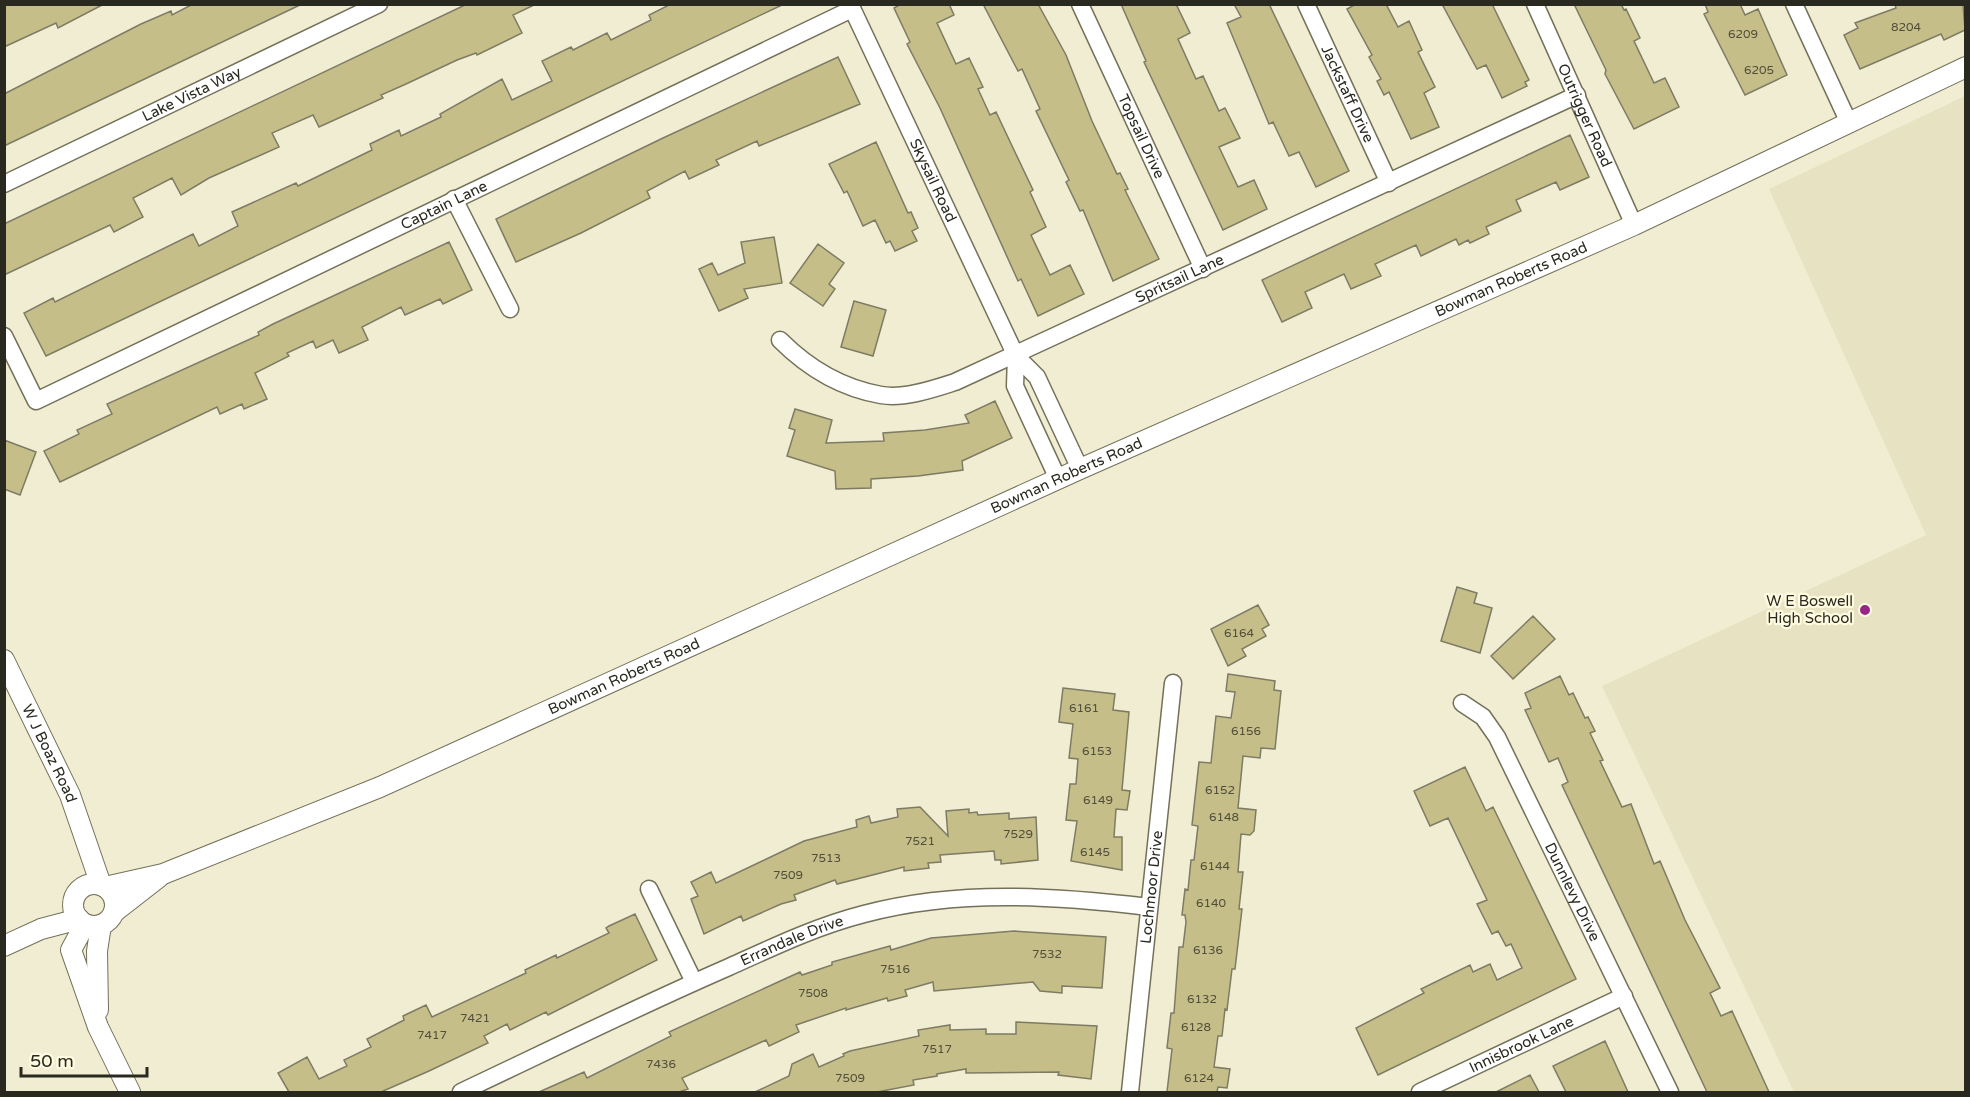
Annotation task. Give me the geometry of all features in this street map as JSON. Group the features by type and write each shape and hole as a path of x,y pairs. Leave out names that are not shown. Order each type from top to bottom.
{"street":[{"name":"Lake Vista Way","path":"4,184 380,4"},
{"name":"Topsail Drive","path":"1080,4 1203,269"},
{"name":"Jackstaff Drive","path":"1306,4 1389,183"},
{"name":"Outrigger Road","path":"1535,4 1578,95 1634,225"},
{"name":"Captain Lane","path":"4,336 36,401 851,7"},
{"name":"Skysail Road","path":"851,7 1016,356 1037,377 1080,469"},
{"path":"1800,7 1849,123"},
{"name":"Bowman Roberts Road","path":"4,946 163,873 380,787 1080,469 1634,225 1965,67"},
{"name":"Spritsail Lane","path":"780,340 801,360 833,380 883,395 925,391 955,382 1016,356 1578,95"},
{"path":"454,199 510,309"},
{"name":"Skysail Road","path":"1016,356 1015,386 1058,479"},
{"name":"W J Boaz Road","path":"4,660 70,795 88,849 97,951 98,1027 130,1092"},
{"name":"Lochmoor Drive","path":"1130,1092 1173,682"},
{"name":"Dunnlevy Drive","path":"1462,704 1483,717 1497,737 1670,1092"},
{"path":"649,889 694,982"},
{"name":"Errandale Drive","path":"461,1092 694,982 807,933 865,913 924,902 989,897 1064,897 1149,907"},
{"name":"Innisbrook Lane","path":"1420,1092 1438,1088 1624,996"}],"shaded area":[{"name":"W E Boswell High School","path":"1965,96 1965,1092 1794,1092 1602,686 1926,535 1769,189"}],"building":[{"path":"4,4 104,4 58,28 56,23 4,47"},
{"path":"193,4 302,4 4,146 4,94 141,24 171,11 172,15"},
{"path":"467,4 536,4 513,15 522,33 477,55 476,53 457,60 381,95 383,98 319,127 313,115 272,133 279,147 209,178 181,195 172,178 133,198 143,217 114,232 110,225 4,275 4,224"},
{"path":"671,4 784,4 46,356 24,313 53,298 55,302 193,234 199,246 238,226 232,212 296,183 298,186 372,150 370,144 399,130 401,136 441,117 440,114 502,79 512,100 552,81 542,61 571,47 573,50 607,33 611,40 651,20 649,15"},
{"path":"901,4 949,4 954,15 937,23 956,64 969,58 983,87 978,89 990,115 996,112 1033,190 1030,192 1046,227 1031,235 1050,275 1070,265 1084,294 1038,316 1021,279 1018,281 940,108 907,44 910,42 894,8"},
{"path":"983,4 1038,4 1066,55 1092,121 1117,174 1120,173 1128,189 1125,190 1159,259 1113,281 1083,210 1080,211 1066,182 1069,180 1036,111 1040,109 1022,69 1018,71"},
{"path":"1121,4 1176,4 1190,33 1178,39 1196,79 1203,76 1219,111 1225,108 1240,138 1219,147 1238,187 1254,180 1267,209 1223,230 1144,62 1146,61"},
{"path":"1234,4 1269,4 1349,171 1316,187 1299,152 1289,156 1273,122 1269,124 1227,23 1241,17"},
{"path":"1356,4 1386,4 1398,27 1409,21 1422,50 1418,52 1435,87 1424,93 1439,127 1411,139 1389,92 1384,95 1377,81 1381,79 1369,57 1372,55 1347,9"},
{"path":"1442,4 1492,4 1529,80 1525,82 1527,86 1502,98 1486,65 1477,69"},
{"path":"1574,4 1621,4 1624,10 1626,9 1640,38 1634,41 1654,83 1665,78 1679,107 1634,129 1605,74 1606,70"},
{"path":"1705,4 1740,4 1745,15 1758,9 1787,75 1745,95 1704,14 1708,12"},
{"path":"1895,4 1963,4 1965,30 1944,40 1941,34 1860,69 1844,35 1858,28 1855,23 1896,8"},
{"path":"838,57 860,104 759,146 757,141 716,160 719,165 689,179 685,171 647,191 650,198 581,233 516,262 496,219"},
{"path":"1570,135 1589,177 1560,190 1556,182 1516,200 1521,211 1486,227 1489,234 1470,243 1468,240 1459,245 1456,239 1421,256 1416,245 1375,264 1381,276 1351,289 1344,274 1305,292 1312,308 1282,322 1262,280"},
{"path":"876,142 908,213 911,212 918,228 912,231 917,241 895,251 890,241 886,243 875,220 863,226 847,191 844,193 829,164"},
{"path":"774,237 782,283 744,289 748,298 719,311 699,269 712,263 718,275 745,263 741,242"},
{"path":"449,242 472,290 443,304 440,299 405,315 401,307 362,327 368,340 339,353 333,340 316,348 313,341 287,353 289,356 255,373 267,399 244,409 242,404 220,414 217,407 60,482 44,451 79,434 77,430 112,414 107,404 259,335 258,332 273,324"},
{"path":"818,244 844,263 829,284 835,289 823,306 790,283"},
{"path":"854,301 886,310 873,356 841,347"},
{"path":"995,401 1012,438 962,461 963,470 871,479 871,488 836,489 835,471 787,456 795,430 789,428 795,409 832,420 826,443 884,441 883,433 925,430 969,423 965,415"},
{"path":"4,440 36,452 20,495 4,489"},
{"path":"1457,587 1477,593 1474,603 1492,608 1480,653 1441,641"},
{"path":"1258,605 1269,625 1262,629 1266,636 1242,649 1246,656 1228,666 1211,629"},
{"path":"1533,616 1555,639 1513,679 1491,656"},
{"path":"1228,674 1275,681 1274,690 1281,691 1275,749 1261,748 1260,758 1243,756 1238,808 1256,810 1254,831 1250,835 1241,834 1238,872 1243,872 1239,909 1242,909 1235,969 1232,969 1227,1010 1225,1009 1222,1036 1218,1036 1214,1067 1230,1069 1227,1088 1218,1087 1217,1092 1167,1092 1172,1049 1167,1048 1171,1013 1174,1013 1179,947 1183,947 1186,922 1185,915 1182,915 1185,889 1188,890 1198,826 1192,825 1199,762 1211,763 1216,716 1231,718 1235,692 1226,691"},
{"path":"1560,676 1569,695 1573,693 1585,718 1588,717 1595,731 1590,733 1603,760 1600,761 1622,807 1631,804 1654,864 1660,861 1685,920 1720,988 1710,993 1721,1016 1732,1011 1769,1092 1707,1092 1562,785 1568,782 1558,758 1549,762 1525,710 1531,708 1525,693"},
{"path":"1063,688 1115,694 1113,710 1129,712 1122,790 1130,791 1127,810 1116,809 1114,837 1122,837 1122,870 1071,861 1077,821 1066,820 1070,784 1076,784 1078,759 1069,758 1073,724 1059,722"},
{"path":"1465,767 1486,811 1493,807 1576,979 1378,1075 1356,1028 1424,993 1421,989 1470,965 1473,972 1490,964 1497,980 1522,968 1511,944 1506,946 1498,931 1492,934 1477,904 1487,900 1448,818 1430,826 1414,791"},
{"path":"920,807 948,836 946,811 969,809 969,813 977,812 978,815 1009,813 1009,819 1036,817 1038,860 1001,864 1001,860 995,860 994,851 940,855 941,862 928,863 929,868 904,871 904,867 837,884 835,880 794,895 796,900 781,904 743,921 741,916 704,934 691,899 698,896 691,882 711,872 716,883 804,841 857,827 856,820 869,816 871,823 898,817 897,809"},
{"path":"635,914 657,960 548,1015 546,1012 510,1030 507,1024 484,1036 488,1043 429,1071 381,1092 289,1092 278,1073 307,1057 319,1079 347,1066 344,1060 371,1047 367,1039 404,1020 403,1016 426,1005 432,1017 526,973 525,970 556,955 557,958 609,933 606,928"},
{"path":"1014,931 1106,937 1102,988 1062,986 1062,993 1040,991 1033,982 934,991 933,982 905,990 907,996 888,1001 887,998 846,1010 846,1008 796,1025 799,1032 769,1046 766,1040 682,1078 688,1089 679,1092 539,1092 584,1072 587,1078 671,1036 669,1032 800,972 802,975 832,965 832,962 890,946 891,950 931,938"},
{"path":"1016,1022 1097,1026 1091,1079 1058,1075 1059,1072 966,1073 966,1069 913,1080 914,1085 877,1092 755,1092 789,1076 792,1064 813,1054 819,1067 850,1051 919,1036 918,1030 950,1025 950,1030 986,1029 986,1034 1016,1034"},
{"path":"1605,1041 1628,1092 1566,1092 1553,1066"},
{"path":"1530,1075 1539,1092 1496,1092"}],"place":[{"name":"W E Boswell High School","path":"1865,610"}]}
